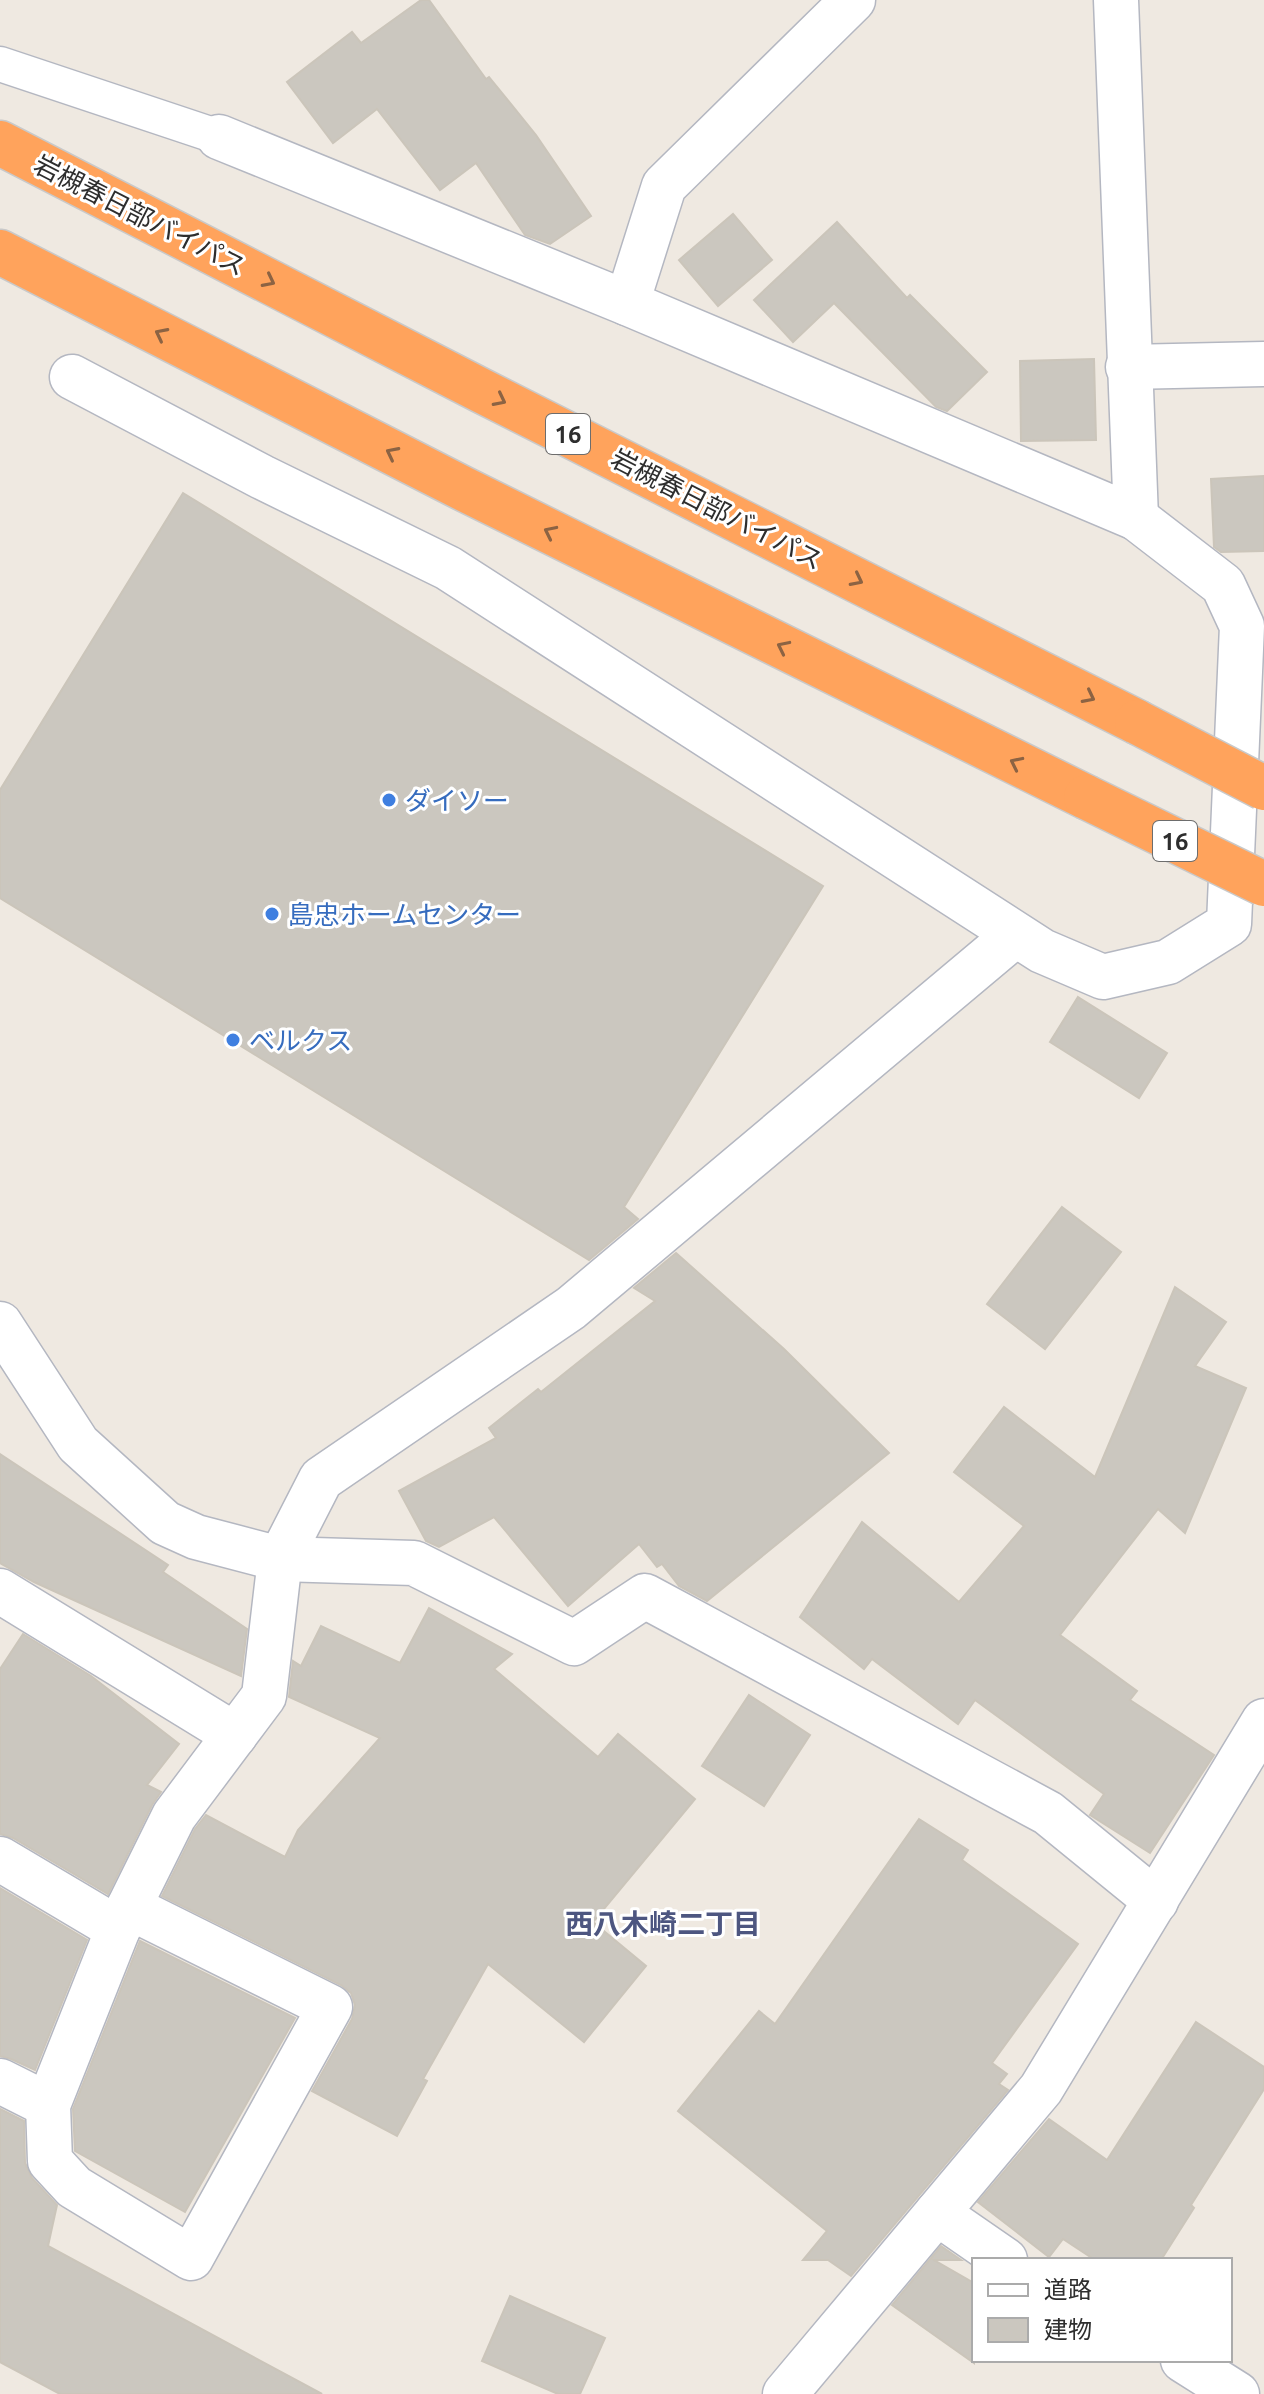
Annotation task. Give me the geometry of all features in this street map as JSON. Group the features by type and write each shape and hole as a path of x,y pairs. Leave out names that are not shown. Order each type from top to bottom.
{"highway":[{"name":"岩槻春日部バイパス","path":"0,143 1264,788"},
{"name":"16","path":"0,252 448,481 1264,884"}],"street":[{"path":"627,303 664,186 853,0"},
{"path":"1116,0 1136,518"},
{"path":"72,377 262,477 448,568 1042,951 1103,977 1168,962 1229,924 1242,626 1223,585 1136,518 627,303 219,137"},
{"path":"1128,367 1264,364"},
{"path":"0,1859 123,1918 330,2007 191,2258 74,2187 50,2161 48,2105 123,1918 174,1816 264,1696 280,1559 321,1479 571,1308 1015,935"},
{"path":"0,1324 78,1444 165,1523 196,1537 280,1559 414,1563 574,1643 645,1596 1048,1813 1156,1901"},
{"path":"0,1591 235,1735"},
{"path":"785,2394 1041,2089 1264,1721"},
{"path":"0,2081 48,2105"},
{"path":"937,2213 1002,2258"},
{"path":"1186,2362 1237,2394"}],"lane":[{"path":"0,64 219,137"}],"building":[{"path":"421,0 429,0 486,79 489,77 536,135 591,216 550,244 525,235 476,163 440,190 377,109 333,143 287,82 352,32 361,43"},
{"path":"733,214 772,260 718,306 679,260"},
{"path":"837,222 907,298 910,295 987,372 947,411 936,407 834,303 793,342 754,300"},
{"path":"1094,359 1096,440 1021,441 1020,361"},
{"path":"1264,476 1264,551 1221,552 1214,547 1211,479"},
{"path":"183,493 823,886 624,1207 638,1219 589,1260 0,898 0,790"},
{"path":"1078,997 1167,1053 1139,1098 1050,1042"},
{"path":"1062,1207 1121,1252 1045,1349 987,1304"},
{"path":"676,1253 784,1349 889,1453 707,1601 679,1586 662,1564 657,1567 639,1544 568,1606 494,1517 439,1547 426,1541 399,1491 496,1438 489,1428 538,1389 541,1392 655,1301 634,1288"},
{"path":"1175,1287 1226,1322 1195,1366 1246,1388 1185,1533 1158,1509 1060,1635 1137,1691 1130,1700 1214,1755 1150,1853 1090,1815 1104,1794 975,1700 958,1724 872,1659 864,1669 800,1617 862,1522 959,1602 1024,1526 954,1472 1004,1407 1095,1477"},
{"path":"0,1454 168,1565 163,1572 247,1629 241,1676 34,1582 0,1563"},
{"path":"429,1608 512,1654 494,1669 598,1757 618,1734 695,1799 593,1922 646,1966 584,2042 488,1964 423,2079 427,2081 397,2136 312,2091 352,2019 355,2005 351,1993 341,1985 162,1896 195,1829 206,1815 285,1857 298,1830 380,1738 289,1697 293,1661 301,1666 321,1626 400,1663"},
{"path":"23,1634 91,1676 179,1744 147,1785 161,1792 108,1894 13,1838 0,1834 0,1669"},
{"path":"749,1695 810,1735 764,1806 702,1766"},
{"path":"919,1819 968,1850 962,1860 1078,1944 992,2063 1007,2074 999,2084 1008,2090 851,2276 828,2260 803,2260 827,2231 678,2111 759,2011 775,2024"},
{"path":"0,1888 87,1940 35,2070 0,2056"},
{"path":"140,1941 295,2018 185,2212 75,2151 73,2109"},
{"path":"1196,2022 1264,2067 1264,2089 1191,2205 1194,2208 1162,2258 1092,2258 1063,2239 1049,2257 978,2202 1049,2119 1107,2160"},
{"path":"0,2109 24,2121 25,2163 32,2178 57,2205 48,2246 322,2394 60,2394 0,2362"},
{"path":"941,2246 961,2260 934,2260 972,2282 972,2362 892,2305"},
{"path":"510,2296 605,2338 580,2394 558,2394 482,2361"}],"place":[{"name":"ダイソー","path":"389,800"},
{"name":"島忠ホームセンター","path":"272,914"},
{"name":"ベルクス","path":"233,1040"}],"district":[{"name":"西八木崎二丁目","path":"663,1923"}]}
